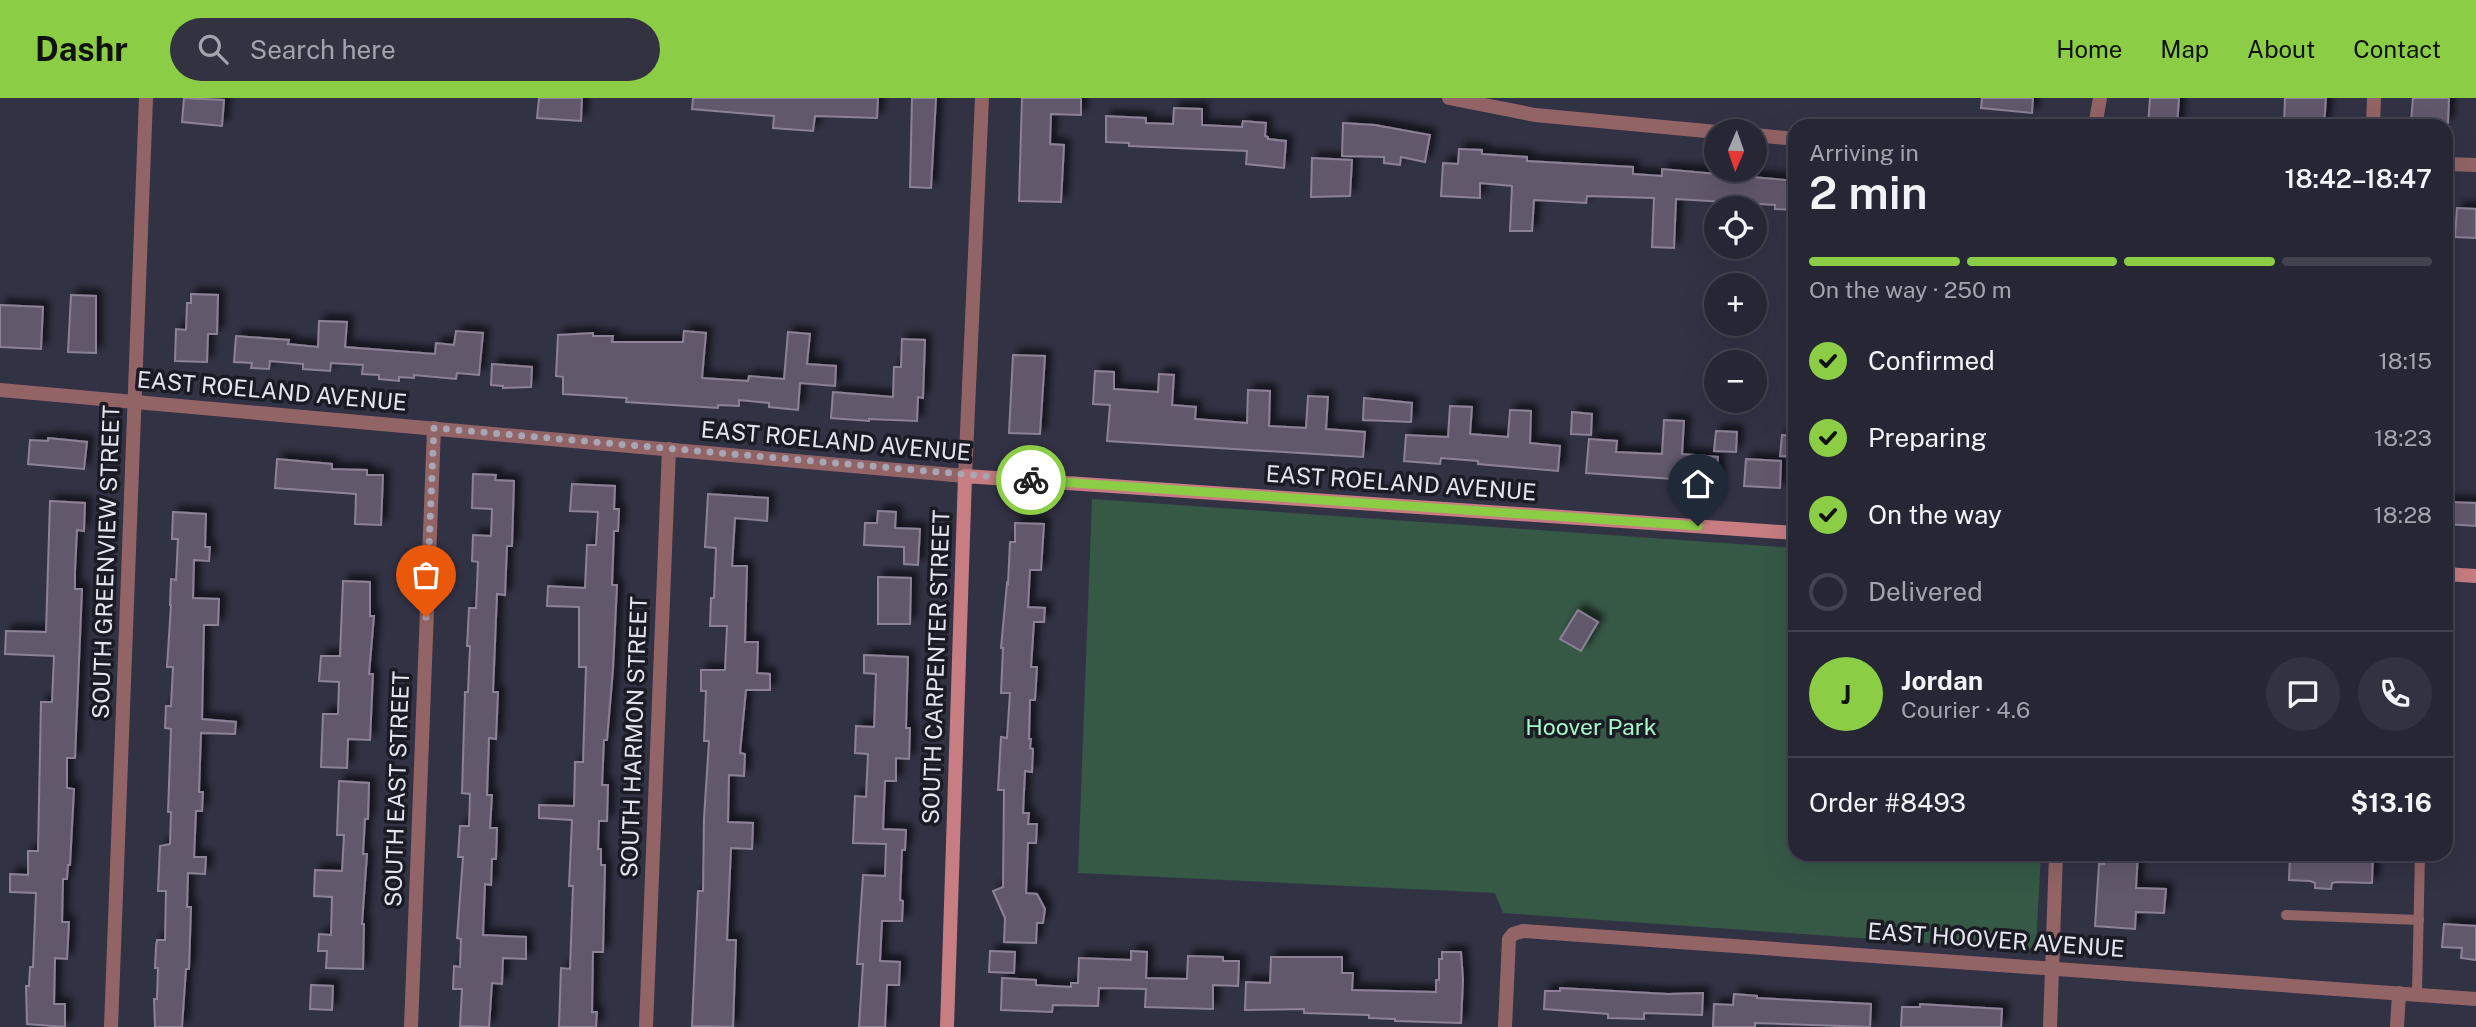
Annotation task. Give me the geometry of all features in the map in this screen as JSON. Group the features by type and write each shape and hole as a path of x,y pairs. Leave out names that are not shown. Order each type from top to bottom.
{"street":[{"name":"SOUTH GREENVIEW STREET","path":"111,1027 146,98"},
{"name":"SOUTH CARPENTER STREET","path":"947,1027 965,476 982,98"},
{"path":"1449,98 1535,115 1704,131"},
{"path":"2096,119 2100,98"},
{"path":"2373,119 2374,98"},
{"path":"1768,136 1788,138"},
{"path":"2453,164 2476,165"},
{"name":"EAST ROELAND AVENUE","path":"0,390 965,476 1788,532"},
{"name":"SOUTH EAST STREET","path":"411,1027 434,428"},
{"name":"SOUTH HARMON STREET","path":"646,1027 669,449"},
{"path":"2453,574 2476,576"},
{"path":"2049,1027 2056,861"},
{"name":"EAST HOOVER AVENUE","path":"1505,1027 1508,939 1513,934 1532,931 2476,999"},
{"path":"2397,1027 2399,993"}],"lane":[{"path":"2417,994 2420,861"},
{"path":"2287,915 2419,920"}],"green space":[{"name":"Hoover Park","path":"1092,499 1788,548 1788,861 2041,861 2036,944 2029,950 1503,913 1495,893 1078,873"}],"building":[{"path":"184,98 224,100 222,126 182,122"},
{"path":"539,98 582,98 581,121 537,118"},
{"path":"693,98 878,98 877,118 815,116 813,131 773,128 774,116 692,109"},
{"path":"912,98 936,98 931,188 910,187"},
{"path":"1022,98 1081,98 1081,115 1051,114 1050,144 1064,145 1061,202 1019,201"},
{"path":"1982,98 2033,98 2032,113 1981,108"},
{"path":"2150,98 2179,98 2178,119 2148,119"},
{"path":"2285,98 2326,98 2324,119 2284,119"},
{"path":"2413,98 2449,98 2448,119 2411,119"},
{"path":"1174,108 1202,109 1202,125 1242,127 1243,121 1266,123 1265,136 1268,139 1286,141 1284,168 1246,164 1247,151 1129,146 1129,143 1106,142 1106,116 1146,118 1146,123 1173,124"},
{"path":"1343,123 1375,125 1430,135 1425,162 1401,157 1400,165 1384,163 1384,157 1342,156"},
{"path":"1459,149 1482,150 1482,154 1527,157 1527,161 1633,167 1633,174 1662,176 1662,169 1704,173 1704,182 1768,182 1768,178 1788,180 1788,210 1775,209 1775,205 1767,205 1767,196 1704,196 1704,201 1676,199 1674,248 1652,247 1654,198 1587,196 1586,203 1534,200 1532,231 1510,231 1512,186 1480,183 1480,198 1441,196 1443,163 1458,164"},
{"path":"1312,158 1352,160 1350,196 1311,197"},
{"path":"2457,208 2476,209 2476,238 2455,237"},
{"path":"191,294 218,295 217,334 208,334 207,362 175,361 176,329 186,330 187,303 191,303"},
{"path":"71,295 96,296 96,353 68,352"},
{"path":"0,305 43,307 41,349 0,347"},
{"path":"319,321 347,322 345,347 435,354 436,343 454,345 456,331 483,333 479,375 457,373 456,379 414,375 414,378 399,377 399,381 379,379 379,375 362,374 363,365 331,363 330,371 303,369 303,364 270,361 269,369 251,368 252,363 234,362 236,336 289,340 288,344 318,347"},
{"path":"684,331 706,333 702,378 748,381 749,376 784,379 788,332 810,334 807,364 836,366 835,386 800,383 798,410 739,400 739,406 718,405 718,408 626,402 627,398 563,394 563,377 556,376 558,335 593,333 593,336 613,336 612,342 683,342"},
{"path":"902,339 925,340 923,398 918,397 917,421 831,418 833,392 893,397 894,367 901,367"},
{"path":"1013,355 1045,356 1040,434 1009,433"},
{"path":"492,364 532,367 531,387 503,388 491,385"},
{"path":"1095,371 1114,372 1114,389 1158,392 1159,374 1174,375 1172,405 1196,407 1195,419 1247,423 1248,390 1270,391 1269,426 1306,428 1308,396 1328,397 1326,429 1365,432 1363,457 1107,441 1110,405 1093,404"},
{"path":"1364,398 1412,403 1411,422 1363,420"},
{"path":"1450,406 1472,407 1470,434 1508,437 1510,410 1531,411 1530,443 1560,446 1558,471 1441,458 1440,464 1404,461 1406,435 1448,437"},
{"path":"1572,412 1592,414 1591,435 1571,434"},
{"path":"1664,420 1684,421 1682,454 1718,457 1717,482 1586,473 1589,439 1617,441 1616,452 1662,454"},
{"path":"1716,431 1737,432 1736,452 1714,451"},
{"path":"1782,435 1788,435 1788,456 1780,456"},
{"path":"48,438 87,442 84,469 28,464 30,440 48,441"},
{"path":"277,459 332,464 332,469 367,470 367,475 383,475 381,525 355,524 356,494 275,488"},
{"path":"1746,459 1781,461 1780,488 1744,486"},
{"path":"473,474 496,475 495,480 514,481 512,546 507,546 505,595 497,594 493,692 498,692 496,739 489,738 487,795 492,795 490,828 497,828 496,859 492,859 491,885 485,884 483,935 526,937 526,959 503,958 502,984 492,983 489,1027 460,1026 462,989 453,989 454,966 460,967 461,939 457,938 463,857 458,857 460,826 469,826 470,794 462,793 465,692 468,692 470,646 467,646 469,608 476,608 478,562 472,561 473,535 491,536 492,509 472,508"},
{"path":"572,484 615,486 614,509 619,509 618,531 614,531 612,585 617,585 613,669 607,740 604,740 602,785 608,785 607,821 599,821 598,849 601,849 601,865 605,865 603,952 593,952 592,1012 597,1012 596,1027 559,1027 561,968 570,969 573,886 569,886 572,820 539,818 539,805 574,806 575,762 583,762 586,667 579,667 579,607 547,606 548,586 585,588 587,545 596,545 598,512 570,511"},
{"path":"708,494 768,498 767,521 735,518 732,566 747,566 745,642 758,642 757,673 770,674 770,690 746,690 740,753 745,754 744,776 729,775 728,822 753,823 752,849 731,848 727,940 736,940 733,1027 692,1026 698,891 703,891 709,741 704,741 706,691 701,691 701,670 725,670 727,626 710,626 716,548 705,547"},
{"path":"50,501 85,503 84,531 77,530 75,570 75,589 82,589 75,758 67,758 67,788 74,789 70,865 67,879 63,879 62,922 69,922 67,959 55,958 54,1004 65,1004 65,1027 27,1024 26,986 29,986 30,967 33,967 36,893 10,892 10,874 28,875 28,851 38,851 41,702 52,702 54,656 5,654 6,631 46,632"},
{"path":"2453,502 2476,503 2476,526 2453,524"},
{"path":"878,511 896,512 895,528 920,529 918,565 904,564 904,547 864,545 865,523 877,523"},
{"path":"173,512 206,514 205,547 210,547 209,561 194,560 193,598 219,599 218,625 204,625 202,719 236,722 235,734 201,733 199,792 203,792 202,811 196,811 194,857 206,857 205,874 188,873 187,907 191,907 189,969 186,969 182,1027 155,1027 154,999 157,999 158,968 155,968 156,946 157,940 165,940 166,891 158,891 160,846 170,844 171,812 168,812 171,729 165,728 166,706 171,706 173,667 167,667 171,579 176,580 178,539 172,539"},
{"path":"1015,523 1044,524 1041,570 1030,570 1028,607 1045,608 1044,622 1034,622 1031,667 1037,667 1035,700 1030,700 1032,772 1025,771 1023,813 1029,813 1028,824 1037,824 1036,843 1028,843 1026,893 1037,894 1045,909 1043,923 1037,923 1036,943 1004,942 1005,918 993,891 1003,887 1004,790 998,790 1001,737 1007,738 1010,693 1001,693 1001,648 1010,542 1015,542"},
{"path":"878,577 911,578 910,624 878,624"},
{"path":"343,581 370,582 370,616 374,616 369,674 373,674 370,740 348,739 347,768 321,767 323,714 338,714 339,682 319,681 321,656 340,656"},
{"path":"1578,610 1598,622 1581,651 1560,639"},
{"path":"864,655 908,657 906,728 910,728 909,759 896,758 896,781 885,781 883,829 906,830 905,850 902,850 902,921 882,921 880,961 900,962 899,985 887,985 885,1027 859,1027 863,964 857,964 863,875 885,876 886,844 853,843 855,796 866,797 868,754 855,753 856,726 874,727 876,674 864,673"},
{"path":"339,781 369,783 363,854 367,854 362,924 363,969 326,968 327,951 318,951 319,934 331,935 332,897 314,896 315,870 342,871 344,835 337,835"},
{"path":"2104,861 2138,861 2136,888 2166,889 2164,913 2136,912 2135,929 2095,926 2099,864 2104,864"},
{"path":"2290,861 2373,861 2372,883 2336,882 2332,883 2331,889 2315,888 2315,883 2310,881 2289,880"},
{"path":"2444,924 2476,926 2476,960 2461,958 2462,948 2442,947"},
{"path":"990,951 1015,952 1014,973 989,972"},
{"path":"1131,951 1147,952 1146,978 1187,979 1188,956 1223,957 1223,961 1239,961 1238,986 1213,985 1213,1009 1145,1007 1146,989 1099,988 1098,1006 1053,1005 1052,1012 1001,1010 1002,978 1036,980 1036,985 1071,987 1071,983 1078,983 1079,958 1131,960"},
{"path":"1442,952 1461,952 1461,1023 1395,1021 1369,1018 1369,1015 1304,1013 1304,1009 1245,1010 1246,982 1270,983 1271,957 1342,957 1342,973 1353,973 1352,990 1436,992"},
{"path":"311,985 333,986 332,1010 310,1009"},
{"path":"1560,988 1668,994 1703,993 1702,1015 1644,1013 1644,1019 1608,1018 1608,1014 1544,1009 1545,991 1560,991"},
{"path":"1734,994 1757,998 1871,1004 1870,1027 1755,1023 1755,1027 1713,1027 1714,1004 1733,1005"},
{"path":"1920,1004 2002,1009 2001,1027 1901,1027 1902,1007 1920,1007"}],"way so far":[{"path":"426,617 434,428 1031,480"}],"route":[{"path":"1031,480 1698,526"}]}
